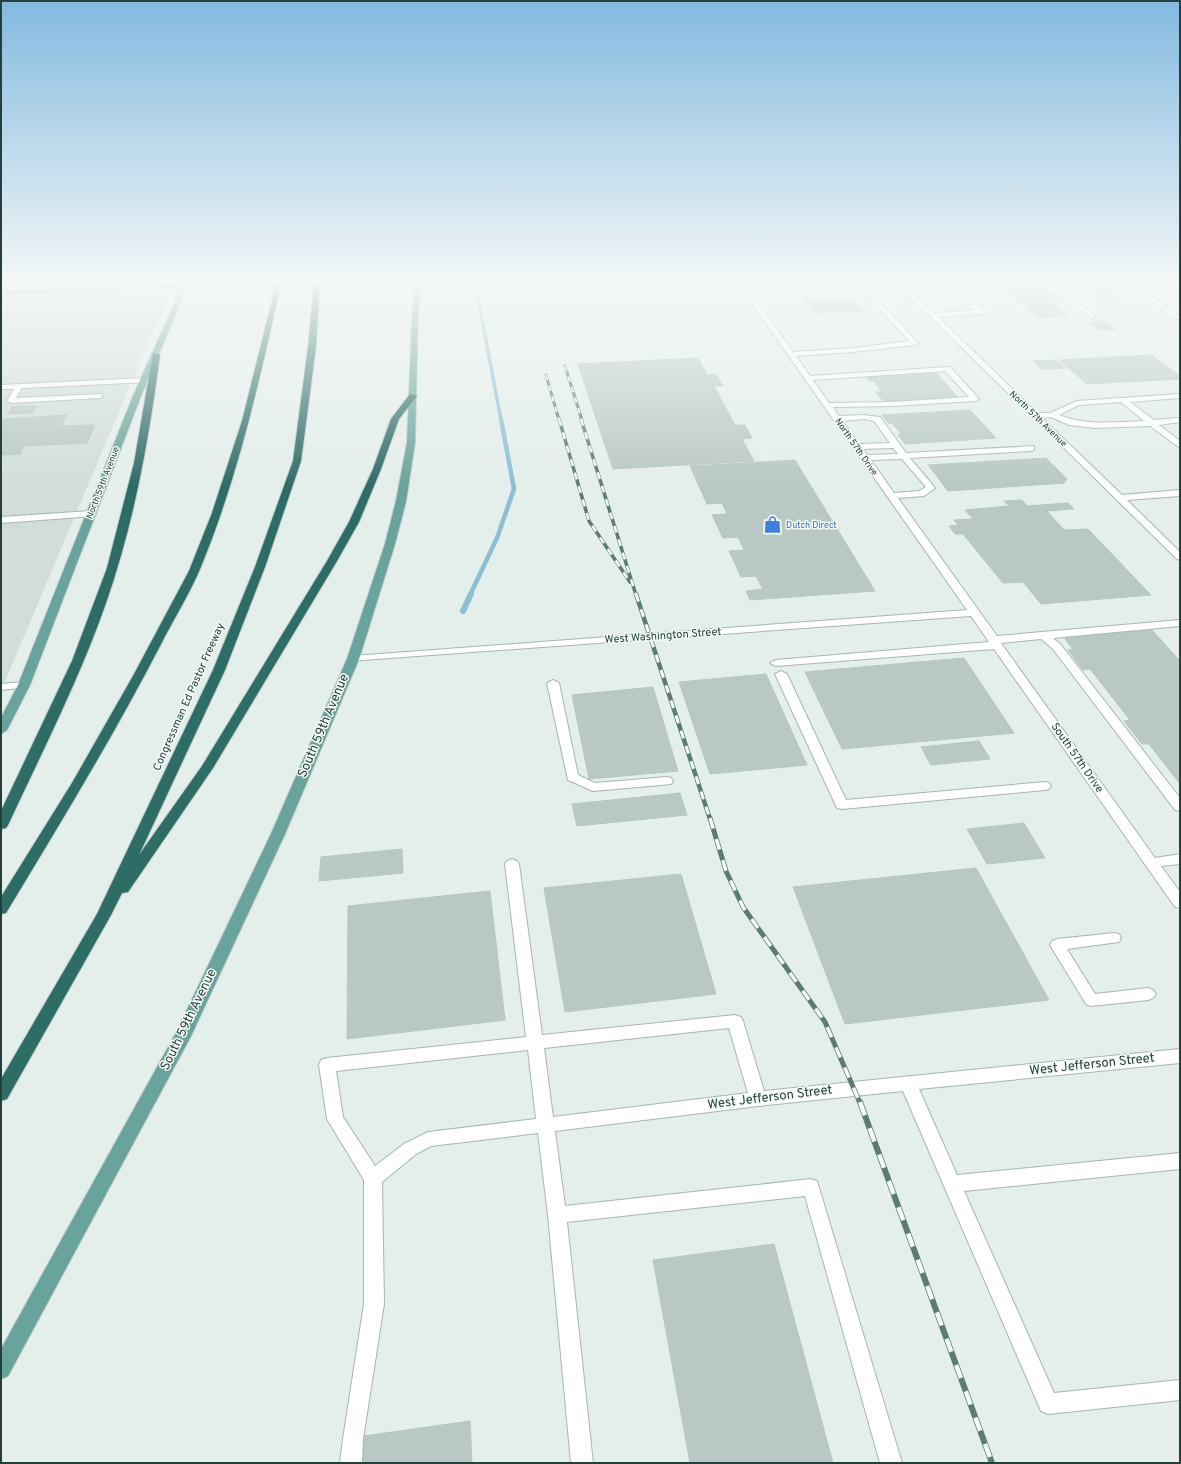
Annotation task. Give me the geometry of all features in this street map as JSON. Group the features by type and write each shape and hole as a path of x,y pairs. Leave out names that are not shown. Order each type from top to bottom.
{"highway":[{"path":"1,909 78,783 127,696 194,570 217,513 246,421 263,349"},
{"name":"Congressman Ed Pastor Freeway","path":"1,1094 104,915 219,670 260,567 297,461 312,349"},
{"path":"1,824 79,658 107,584 130,502 150,398 156,355"},
{"path":"104,915 207,768 332,561 365,495 394,419 413,396"}],"main road":[{"name":"North 59th Avenue","path":"24,685 137,396 158,349"},
{"path":"353,660 374,599 401,501 411,443 415,349"},
{"name":"South 59th Avenue","path":"1,1369 183,1036 278,834 353,660"},
{"path":"1,730 24,685"}],"street":[{"name":"North 57th Drive","path":"787,349 973,613"},
{"path":"790,354 860,349"},
{"name":"North 57th Avenue","path":"967,349 1180,557"},
{"path":"808,378 947,369 975,399 893,404 878,403 827,405"},
{"path":"1,386 145,380"},
{"path":"19,386 10,401 99,396"},
{"path":"1035,416 1052,415 1077,403 1180,396"},
{"path":"1123,400 1180,445"},
{"path":"1052,415 1072,423 1094,426 1180,420"},
{"path":"836,419 864,417 878,419 895,445 931,488 921,494 891,496"},
{"path":"856,447 895,445"},
{"path":"864,458 1031,448"},
{"path":"1120,498 1180,493"},
{"path":"1,520 91,514"},
{"name":"West Washington Street","path":"353,660 973,613"},
{"name":"South 57th Drive","path":"973,613 1178,898"},
{"path":"1045,786 842,805 779,668 1044,636 1180,623"},
{"path":"1044,636 1057,647 1180,807"},
{"path":"553,683 572,777 593,787 667,781"},
{"path":"1,687 24,685"},
{"path":"1152,863 1180,859"},
{"path":"512,864 536,1042 557,1216 582,1463"},
{"path":"1114,938 1057,945 1091,1000 1148,994"},
{"path":"351,1463 353,1439 374,1304 373,1178 335,1119 327,1065 735,1021 758,1099"},
{"name":"West Jefferson Street","path":"373,1178 410,1149 428,1139 758,1099 1180,1056"},
{"path":"908,1083 1048,1404 1180,1390"},
{"path":"952,1184 1180,1161"},
{"path":"557,1216 811,1187 891,1463"}],"shaded area":[{"path":"1,349 146,349 139,364 1,691"}],"building":[{"path":"1152,355 1180,376 1180,379 1087,384 1059,360"},
{"path":"698,358 707,375 716,374 723,386 714,386 735,425 745,425 752,438 742,439 754,461 613,469 578,364"},
{"path":"1056,360 1065,368 1040,368 1033,361"},
{"path":"937,373 958,398 883,401 876,392 882,392 874,381 869,381 865,377"},
{"path":"37,406 33,413 8,414 12,407"},
{"path":"970,410 996,438 905,444 898,435 902,435 892,423 888,423 882,415"},
{"path":"67,415 61,426 95,425 87,443 24,446 20,454 1,455 1,419"},
{"path":"1046,458 1067,479 1064,483 948,491 928,465"},
{"path":"795,460 875,591 750,600 746,591 763,589 756,576 741,577 729,551 744,550 738,537 723,538 712,515 727,514 722,503 707,504 690,466"},
{"path":"1022,500 1027,506 1068,503 1074,509 1047,511 1064,530 1088,529 1151,595 1041,604 1023,582 1003,583 963,534 955,534 949,526 958,525 954,520 973,519 965,510 1009,506 1004,501"},
{"path":"1152,630 1180,661 1180,784 1149,744 1142,744 1124,721 1130,720 1090,669 1083,670 1068,650 1073,649 1065,639 1067,637"},
{"path":"964,658 1014,733 842,749 805,672"},
{"path":"766,674 807,765 710,774 679,682"},
{"path":"653,687 678,771 589,779 572,695"},
{"path":"979,741 990,759 931,765 921,747"},
{"path":"680,793 687,815 577,826 572,804"},
{"path":"1024,823 1045,858 987,864 967,829"},
{"path":"402,849 403,873 319,881 321,857"},
{"path":"976,868 1049,1000 845,1024 793,887"},
{"path":"681,874 716,994 565,1012 544,888"},
{"path":"490,891 505,1020 347,1039 348,906"},
{"path":"774,1244 833,1463 690,1463 653,1260"},
{"path":"470,1421 472,1463 363,1463 364,1436"}],"waterway":[{"path":"488,349 501,420"},
{"path":"470,595 497,538 514,489 501,419"},
{"path":"463,611 471,594"}],"railway":[{"path":"565,366 582,420"},
{"path":"546,375 559,420"},
{"path":"559,419 589,521 630,582"},
{"path":"581,419 636,595"},
{"path":"636,594 710,819"},
{"path":"710,818 726,871 743,907 825,1022 860,1103"},
{"path":"860,1102 992,1463"}],"place":[{"name":"Dutch Direct","path":"773,525"}]}
